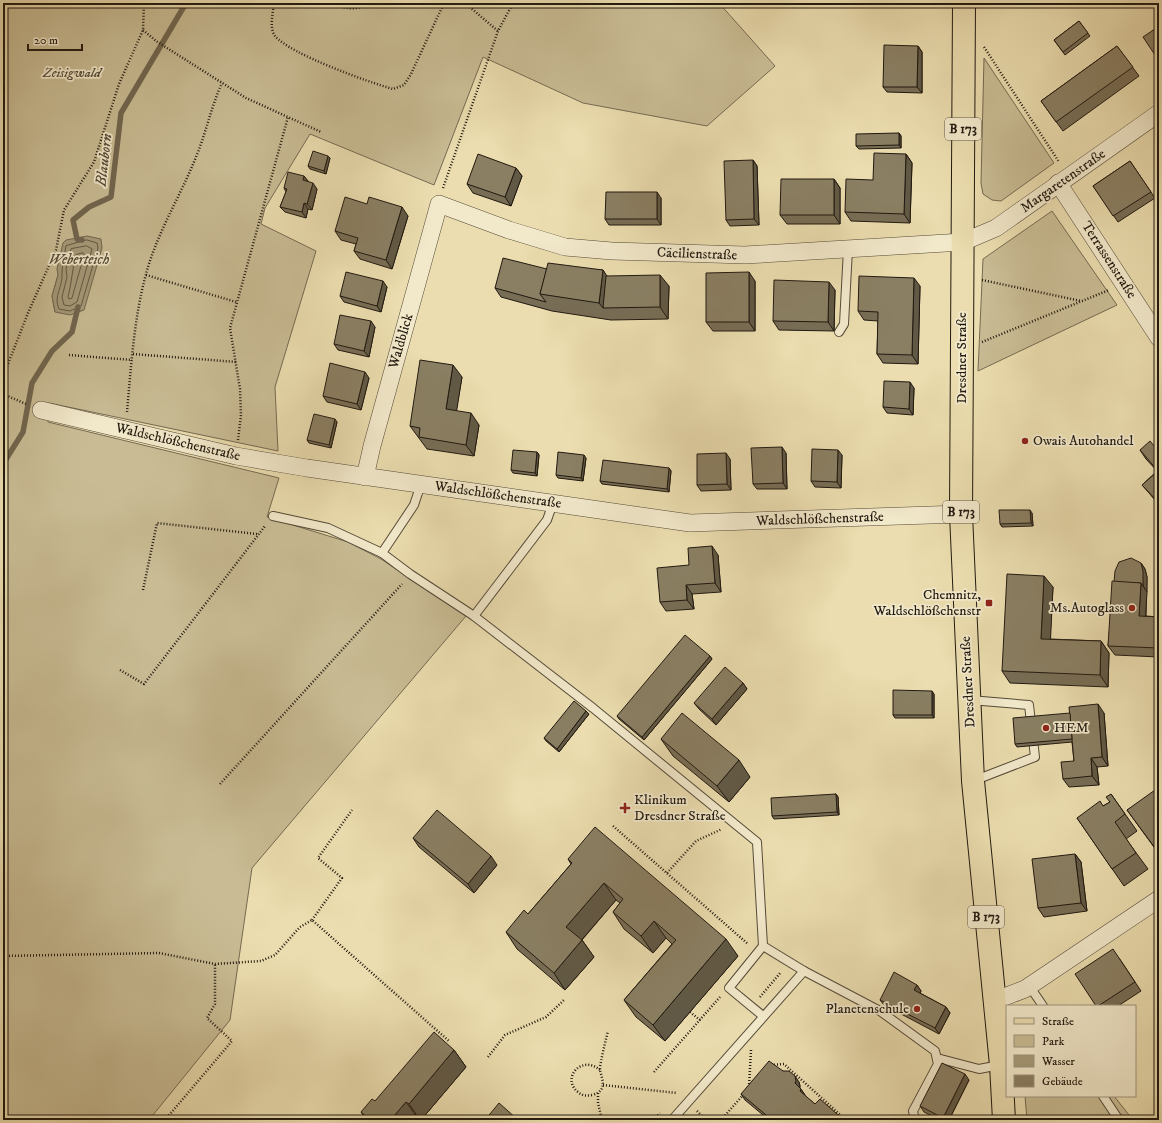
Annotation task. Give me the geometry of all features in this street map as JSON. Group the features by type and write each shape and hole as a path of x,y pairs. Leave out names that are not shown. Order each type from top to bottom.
{"main road":[{"name":"Dresdner Straße","path":"964,3 961,514 973,781 1001,1065 1004,1120"}],"street":[{"name":"Margaretenstraße","path":"963,242 996,228 1159,113"},
{"name":"Terrassenstraße","path":"1063,180 1124,284 1159,338"},
{"name":"Cäcilienstraße","path":"439,204 509,230 565,247 612,251 745,255 963,242"},
{"name":"Waldblick","path":"365,477 372,446 439,204"},
{"name":"Waldschlößchenstraße","path":"41,410 236,456 365,477 690,523 961,514"},
{"path":"994,1001 1030,986 1159,899"}],"lane":[{"path":"839,332 844,324 848,249"},
{"path":"382,553 414,505 421,484"},
{"path":"474,616 547,520 553,503"},
{"path":"273,516 328,528 382,553 410,574 474,616 592,708 757,842 763,946 729,988 764,1016"},
{"path":"969,700 1029,705 1035,757 973,781"},
{"path":"763,946 804,972 880,1011 935,1051 938,1064 913,1110 915,1120"},
{"path":"672,1120 804,972"},
{"path":"1030,986 1042,1005"},
{"path":"937,1058 979,1069 1001,1065"},
{"path":"1104,1097 1119,1120"}],"path":[{"path":"3,384 6,369 28,313 56,250 64,210 94,162 119,84 143,30 144,3"},
{"path":"274,3 272,28 275,36 318,61 393,89 404,85 411,74 444,3"},
{"path":"336,3 339,6 352,8 364,7 371,3"},
{"path":"465,3 498,31"},
{"path":"439,204 446,175 498,31 513,3"},
{"path":"143,30 156,41 246,98 321,132"},
{"path":"980,41 1063,180"},
{"path":"125,431 132,360 146,275 160,233 196,156 212,107 222,83"},
{"path":"236,456 241,415 237,362 230,328 288,117"},
{"path":"146,275 236,302"},
{"path":"962,276 1082,301"},
{"path":"962,350 1124,284"},
{"path":"133,354 237,362"},
{"path":"69,355 132,360"},
{"path":"3,394 41,410"},
{"path":"120,670 144,684 273,516"},
{"path":"143,590 157,523 258,534"},
{"path":"220,784 410,574"},
{"path":"3,956 160,953 214,964 262,961 275,955 300,927 312,920 342,878 318,858 352,810"},
{"path":"667,873 696,841 735,824"},
{"path":"613,826 757,953"},
{"path":"312,920 450,1042"},
{"path":"165,1120 232,1040 207,1018 215,1004 214,964"},
{"path":"654,1072 729,988"},
{"path":"488,1057 505,1035 546,1017 564,1000"},
{"path":"690,1012 700,1020"},
{"path":"749,1089 751,1030"},
{"path":"600,1070 608,1031"},
{"path":"437,1041 442,1035"},
{"path":"767,1068 772,1063 784,1064 846,1120"},
{"path":"591,1064 600,1070 603,1076 603,1085 598,1092 587,1096 579,1094 572,1085 574,1072 583,1065 591,1064"},
{"path":"721,1120 753,1084"},
{"path":"603,1085 677,1093"},
{"path":"598,1092 598,1102 602,1120"}],"green space":[{"name":"Zeisigwald","path":"3,3 719,3 775,66 707,126 583,103 483,57 434,185 310,134 265,208 261,224 316,251 275,387 278,451 49,403 48,422 279,478 267,517 348,542 381,559 466,616 252,868 230,1020 149,1120 3,1120","holes":["58,275 55,312 52,296"]},
{"path":"984,58 1054,163 1001,201 992,200 983,194 981,183"},
{"path":"1052,211 1117,305 978,371 983,259"},
{"path":"1025,1097 1115,1097 1133,1120 1027,1120"}],"water":[{"name":"Weberteich","path":"87,236 101,239 102,248 84,310 70,315 55,312 52,296 58,275 57,269 63,243 66,240"}],"building":[{"path":"1079,21 1088,33 1063,52 1054,40"},
{"path":"1159,26 1159,61 1143,37"},
{"path":"884,45 918,46 917,87 883,87"},
{"path":"1117,46 1133,67 1056,122 1041,101"},
{"path":"899,133 899,145 856,146 856,134"},
{"path":"313,151 328,156 324,171 308,166"},
{"path":"874,153 906,154 904,214 845,212 846,179 873,180"},
{"path":"478,154 516,168 505,197 467,184"},
{"path":"753,160 754,219 726,220 724,161"},
{"path":"1130,161 1151,192 1113,216 1093,186"},
{"path":"288,172 304,176 303,180 313,183 307,204 304,203 302,212 280,207 287,189 284,188"},
{"path":"781,179 834,179 834,215 780,215"},
{"path":"606,192 657,192 657,219 605,219"},
{"path":"345,197 367,204 369,197 402,207 386,260 354,251 358,238 335,231"},
{"path":"503,258 547,269 540,294 546,302 495,288"},
{"path":"548,263 603,270 599,303 540,294"},
{"path":"346,272 383,281 377,306 340,296"},
{"path":"749,272 749,322 706,322 706,273"},
{"path":"660,275 660,307 603,308 606,276"},
{"path":"859,276 914,278 912,355 877,354 878,312 858,311"},
{"path":"774,280 829,282 828,322 773,321"},
{"path":"340,315 371,321 364,351 334,344"},
{"path":"420,360 453,365 446,409 471,413 466,445 419,437 420,428 410,426"},
{"path":"330,363 365,372 357,404 323,396"},
{"path":"884,381 910,382 909,409 883,407"},
{"path":"314,414 335,419 329,445 307,440"},
{"path":"1150,441 1159,452 1159,503 1142,485 1158,471 1140,450"},
{"path":"782,447 783,483 753,484 751,448"},
{"path":"812,449 838,450 837,482 811,481"},
{"path":"513,450 537,452 535,473 511,470"},
{"path":"558,452 584,455 581,478 556,475"},
{"path":"726,453 727,484 697,485 697,454"},
{"path":"603,460 669,468 667,489 600,481"},
{"path":"999,510 1030,510 1031,523 1000,524"},
{"path":"712,546 715,583 686,585 687,600 660,602 657,568 689,565 688,548"},
{"path":"1131,558 1141,563 1143,571 1143,586 1141,583 1114,582 1115,571 1119,562"},
{"path":"1007,574 1044,576 1041,639 1101,641 1100,675 1002,671"},
{"name":"Ms.Autoglass","path":"1112,581 1141,583 1139,616 1159,617 1159,648 1108,646"},
{"path":"685,635 710,656 642,737 617,716"},
{"path":"725,667 743,683 712,719 694,703"},
{"path":"893,690 932,691 932,715 893,715"},
{"path":"574,701 586,711 557,749 544,738"},
{"path":"1098,704 1102,757 1091,758 1092,776 1063,779 1061,762 1074,761 1069,707"},
{"path":"682,713 739,760 717,786 661,739"},
{"path":"1070,713 1072,739 1015,744 1013,718"},
{"path":"1155,790 1158,794 1159,793 1159,845 1155,848 1127,810"},
{"path":"836,794 837,812 772,816 771,798"},
{"path":"1111,794 1125,814 1115,822 1136,853 1112,869 1077,818 1100,801 1103,806 1110,802 1106,797"},
{"path":"437,810 491,856 468,884 413,838"},
{"path":"595,827 726,939 653,1025 624,1000 676,940 654,921 641,936 613,912 623,899 604,883 566,927 582,940 554,973 506,932 524,910 528,914 572,863 568,859"},
{"path":"1075,854 1081,903 1038,908 1032,859"},
{"path":"1113,949 1135,982 1100,1005 1095,1005 1075,974"},
{"name":"Planetenschule","path":"894,972 917,985 914,990 946,1007 935,1028 880,1000"},
{"path":"434,1032 454,1050 409,1104 406,1102 393,1117 396,1120 370,1120 361,1112 372,1099 375,1101"},
{"path":"769,1061 783,1071 789,1071 795,1076 795,1083 801,1089 800,1091 815,1104 820,1099 844,1120 772,1120 741,1094"},
{"path":"942,1063 965,1074 943,1118 920,1106"},
{"path":"499,1103 517,1119 485,1120"}],"waterway":[{"name":"Blauborn","path":"82,240 77,239 73,220 89,207 111,197 121,113 186,3"},
{"name":"Blauborn","path":"3,464 23,432 32,383 52,351 72,332 78,307"}],"place":[{"name":"Owais Autohandel","path":"1025,441"},
{"name":"Chemnitz, Waldschlößchenstr","path":"989,603"},
{"name":"Ms.Autoglass","path":"1132,608"},
{"name":"HEM","path":"1046,728"},
{"name":"Klinikum Dresdner Straße","path":"625,808"},
{"name":"Planetenschule","path":"917,1009"}]}
